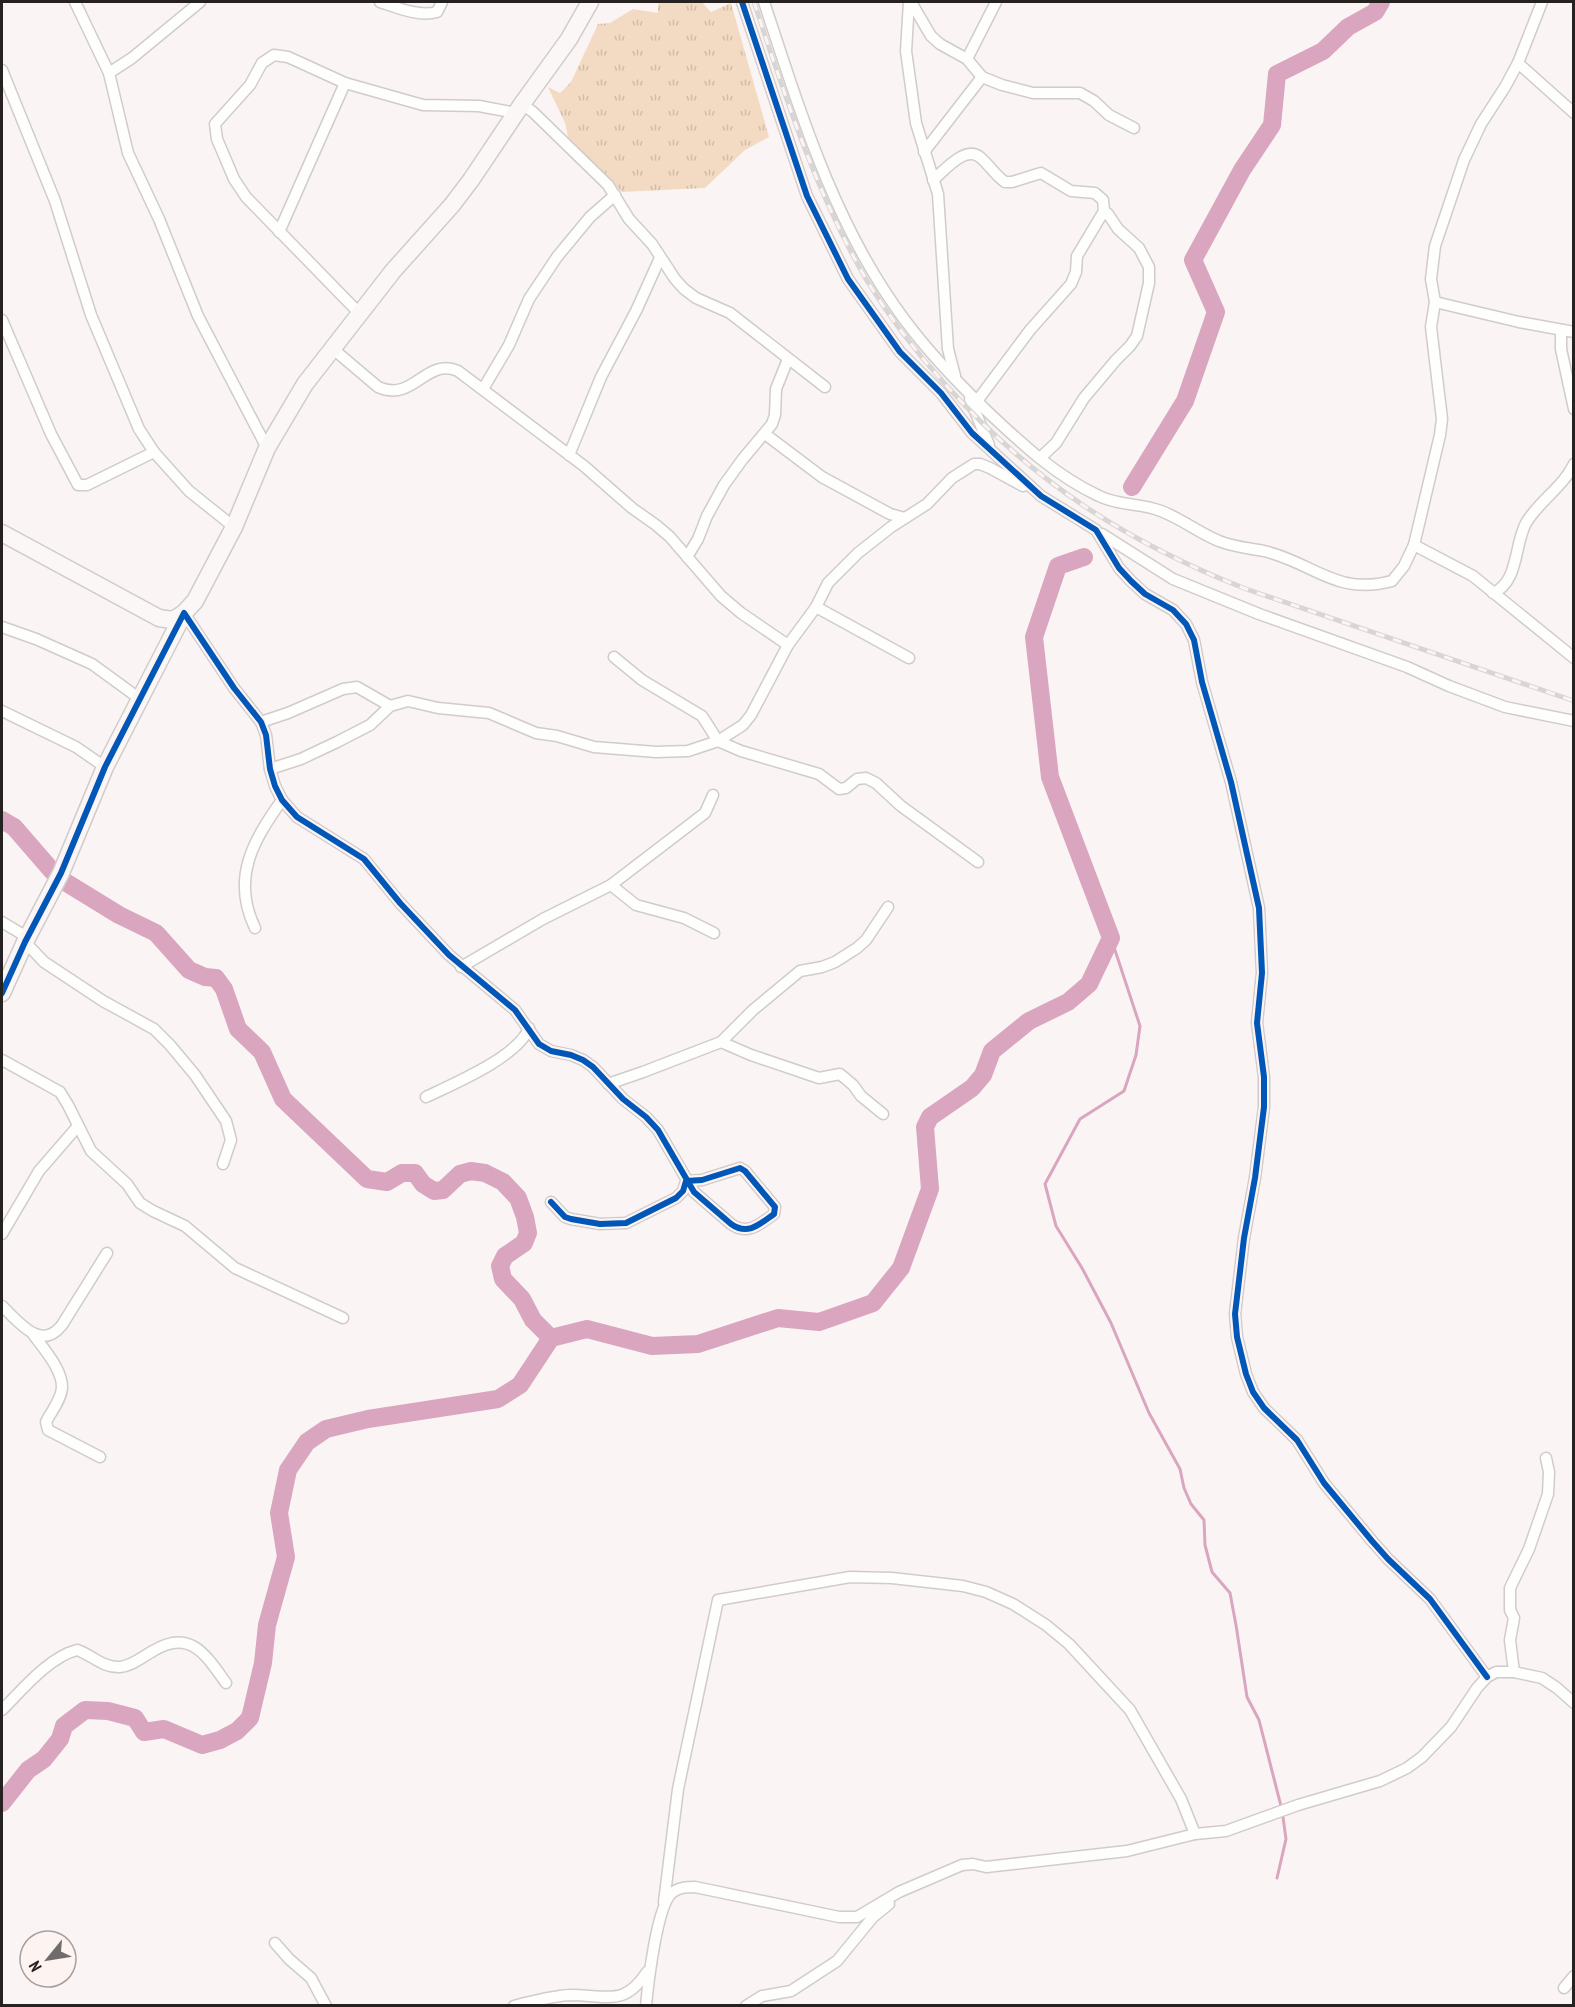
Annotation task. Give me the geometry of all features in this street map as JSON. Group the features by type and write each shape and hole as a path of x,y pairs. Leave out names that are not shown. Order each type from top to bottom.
{"street":[{"path":"75,2 109,73 128,153 159,219 198,316 267,448"},
{"path":"109,73 149,45 185,5 200,2"},
{"path":"380,2 428,15 437,12 442,2"},
{"path":"2,993 26,940 61,873 105,767 184,613 195,601 234,527 267,448 305,384 332,348 393,271 452,206 471,180 569,39 590,2"},
{"path":"742,2 801,183 838,262 900,352 941,393 972,433 1041,496"},
{"path":"764,2 806,126 828,183 855,239 871,269 904,319 967,393 1040,458 1075,483 1114,503 1158,510 1220,542 1279,555 1339,582 1362,586 1392,581 1404,566 1414,544 1442,419 1431,327 1435,302 1431,279 1435,246 1456,178 1481,124 1518,63 1542,2"},
{"path":"910,2 906,51 914,111 938,194 948,349 957,382"},
{"path":"910,2 923,24 940,44 966,59 982,76 1002,85 1033,93 1080,93 1094,101 1109,115 1134,128"},
{"path":"966,59 996,2"},
{"path":"359,313 246,197 234,179 217,140 215,124 250,84 262,63 274,55 288,57 345,83 423,105 519,108 600,176 615,195 628,219 652,244 684,289 696,298 730,313 825,387"},
{"path":"1518,63 1574,113"},
{"path":"2,70 55,201 91,315 131,414 154,452 189,491 234,527"},
{"path":"924,152 982,76"},
{"path":"279,232 345,83"},
{"path":"933,180 961,157 966,154 976,154 1005,182 1012,183 1041,173 1071,192 1095,193 1103,200 1104,211 1077,256 1076,272 1071,284 1030,330 977,401"},
{"path":"483,389 509,345 529,299 557,257 590,217 615,195"},
{"path":"1040,458 1056,443 1084,398 1137,336 1149,283 1149,267 1139,248 1118,229 1104,211"},
{"path":"570,455 601,377 636,311 660,258"},
{"path":"1435,302 1519,322 1574,332"},
{"path":"2,320 51,434 78,486 87,485 154,452"},
{"path":"1561,330 1561,349 1574,409"},
{"path":"332,348 378,387 387,391 398,391 431,372 445,368 458,371 570,455 632,508 656,525 721,596 741,613 789,645"},
{"path":"687,557 724,485 772,424 775,415 776,389 788,359"},
{"path":"967,393 992,452"},
{"path":"765,434 822,477 890,514 905,518"},
{"path":"270,769 301,759 354,734 370,725 390,706 408,701 438,708 489,713 537,733 604,749 680,752 718,741 743,725 751,715 789,645 816,607 828,583 839,570 866,546 927,504 952,478 974,464 990,468 1041,496 1173,579 1259,614 1407,667 1505,707 1574,721"},
{"path":"1493,593 1506,584 1511,576 1526,523 1574,464"},
{"path":"1096,530 1119,568 1145,594 1173,610 1186,624 1194,639 1202,682 1231,782 1259,908 1262,973 1257,1023 1264,1077 1264,1107 1235,1314 1237,1337 1246,1374 1253,1392 1264,1408 1297,1440 1324,1483 1372,1541 1430,1599 1487,1677"},
{"path":"2,533 159,618 172,620 184,613"},
{"path":"1414,544 1473,576 1574,658"},
{"path":"816,607 909,658"},
{"path":"184,613 234,688 261,722 266,735 270,769 275,786 282,800 297,817 364,859 422,927 462,967 515,1010 539,1044 544,1048 571,1054 583,1060 646,1117 658,1130 686,1181 704,1202 736,1228 752,1229 776,1211 775,1207 740,1168 702,1180 686,1181"},
{"path":"2,627 36,639 92,664 140,699"},
{"path":"614,657 642,680 702,716 718,741 741,751 819,774 839,789 846,788 857,779 866,778 876,783 902,806 978,862"},
{"path":"261,722 343,689 357,687 390,706"},
{"path":"2,711 76,747 105,767"},
{"path":"462,967 543,919 611,885 705,813 713,795"},
{"path":"255,928 248,909 244,873 252,850 282,800"},
{"path":"611,885 636,905 684,918 714,933"},
{"path":"608,1084 720,1042 753,1010 800,971 835,962 857,948 866,940 888,907"},
{"path":"2,922 26,940 44,962 103,1001 154,1029 171,1045 195,1075 226,1121 231,1140 223,1164"},
{"path":"426,1097 490,1064 522,1041 529,1028"},
{"path":"720,1042 819,1078 840,1074 861,1096 883,1114"},
{"path":"2,1060 60,1092 91,1151 127,1184 141,1203 185,1226 236,1268 343,1318"},
{"path":"2,1234 39,1171 78,1125"},
{"path":"551,1202 565,1217 571,1219 600,1224 626,1223 676,1198 683,1191 686,1181"},
{"path":"33,1334 46,1337 58,1330 106,1253"},
{"path":"2,1306 33,1334 56,1369 62,1388 46,1422 46,1427 100,1457"},
{"path":"1514,1672 1510,1640 1514,1618 1510,1610 1510,1588 1526,1557 1548,1494 1549,1472 1546,1458"},
{"path":"646,2006 663,1905 678,1789 718,1600 850,1576 963,1586 986,1592 1013,1604 1046,1625 1069,1644 1130,1710 1181,1799 1195,1834"},
{"path":"2,1710 20,1689 59,1658 77,1650 110,1667 120,1667 131,1664 166,1644 178,1641 191,1644 213,1663 226,1683"},
{"path":"663,1905 672,1892 682,1887 695,1887 849,1918 864,1914 884,1900 962,1865 973,1864 986,1867 1127,1851 1195,1834 1226,1831 1298,1804 1380,1781 1407,1768 1438,1742 1487,1677 1496,1672 1514,1672 1542,1678 1574,1703"},
{"path":"746,2006 762,1996 791,1992 837,1961 873,1917 910,1888"},
{"path":"275,1943 311,1978 326,2006"},
{"path":"514,2006 571,1995 621,2002 633,1992 651,1966"},
{"path":"1564,1988 1574,1976"}],"green space":[{"path":"658,2 702,2 711,12 731,3 769,137 745,150 705,188 622,192 569,141 565,123 548,87 560,93 571,82 598,24 610,23 633,9 658,13"}],"waterway":[{"path":"1132,487 1185,401 1216,312 1193,260 1242,170 1272,125 1277,74 1323,51 1348,27 1375,12 1381,2"},
{"path":"2,1803 28,1770 44,1759 60,1739 64,1726 85,1710 108,1711 135,1718 144,1732 164,1729 202,1745 220,1740 237,1731 250,1718 263,1663 267,1625 286,1557 279,1513 288,1470 307,1442 326,1429 368,1419 498,1399 520,1385 551,1338 587,1329 652,1346 698,1344 778,1318 819,1322 873,1303 901,1268 930,1189 925,1127 930,1117 972,1088 983,1075 992,1051 1029,1021 1068,1002 1089,984 1111,938 1050,777 1034,637 1058,566 1084,557"},
{"path":"2,820 14,827 53,872"},
{"path":"62,880 119,915 156,933 189,970 205,977 216,978 224,989 238,1029 262,1052 283,1099 367,1179 387,1182 402,1173 415,1173 423,1184 434,1191 443,1190 460,1174 471,1171 485,1173 503,1182 518,1198 528,1233 524,1243 505,1256 500,1266 503,1279 522,1299 533,1320 551,1338"},
{"path":"1111,938 1140,1026 1136,1055 1124,1091 1080,1119 1045,1184 1056,1226 1082,1268 1111,1323 1149,1413 1180,1469 1184,1488 1191,1504 1204,1520 1205,1545 1212,1572 1230,1593 1247,1697 1259,1720 1282,1810 1286,1839 1277,1878"}],"railway":[{"path":"754,2 803,144 832,213 866,279 893,320 934,372 978,419 1012,450 1083,505 1121,529 1202,571 1246,589 1574,701"}],"cycle path":[{"path":"742,2 807,196 848,279 900,352 941,393 972,433 1041,496 1096,530 1119,568 1145,594 1173,610 1186,624 1194,640 1202,682 1231,782 1259,908 1262,973 1257,1023 1264,1077 1264,1107 1235,1314 1237,1337 1246,1374 1253,1392 1264,1408 1297,1440 1324,1483 1372,1541 1430,1599 1487,1677"},
{"path":"2,993 25,942 61,873 105,767 184,613 234,688 261,722 266,735 270,769 275,786 282,800 297,817 364,859 400,903 449,955 515,1010 539,1044 551,1051 583,1060 593,1067 623,1099 658,1130 694,1192 731,1224 743,1229 754,1227 774,1214 775,1207 740,1168 702,1180 686,1181 683,1191 676,1198 626,1223 600,1224 571,1219 565,1217 551,1202"}]}
